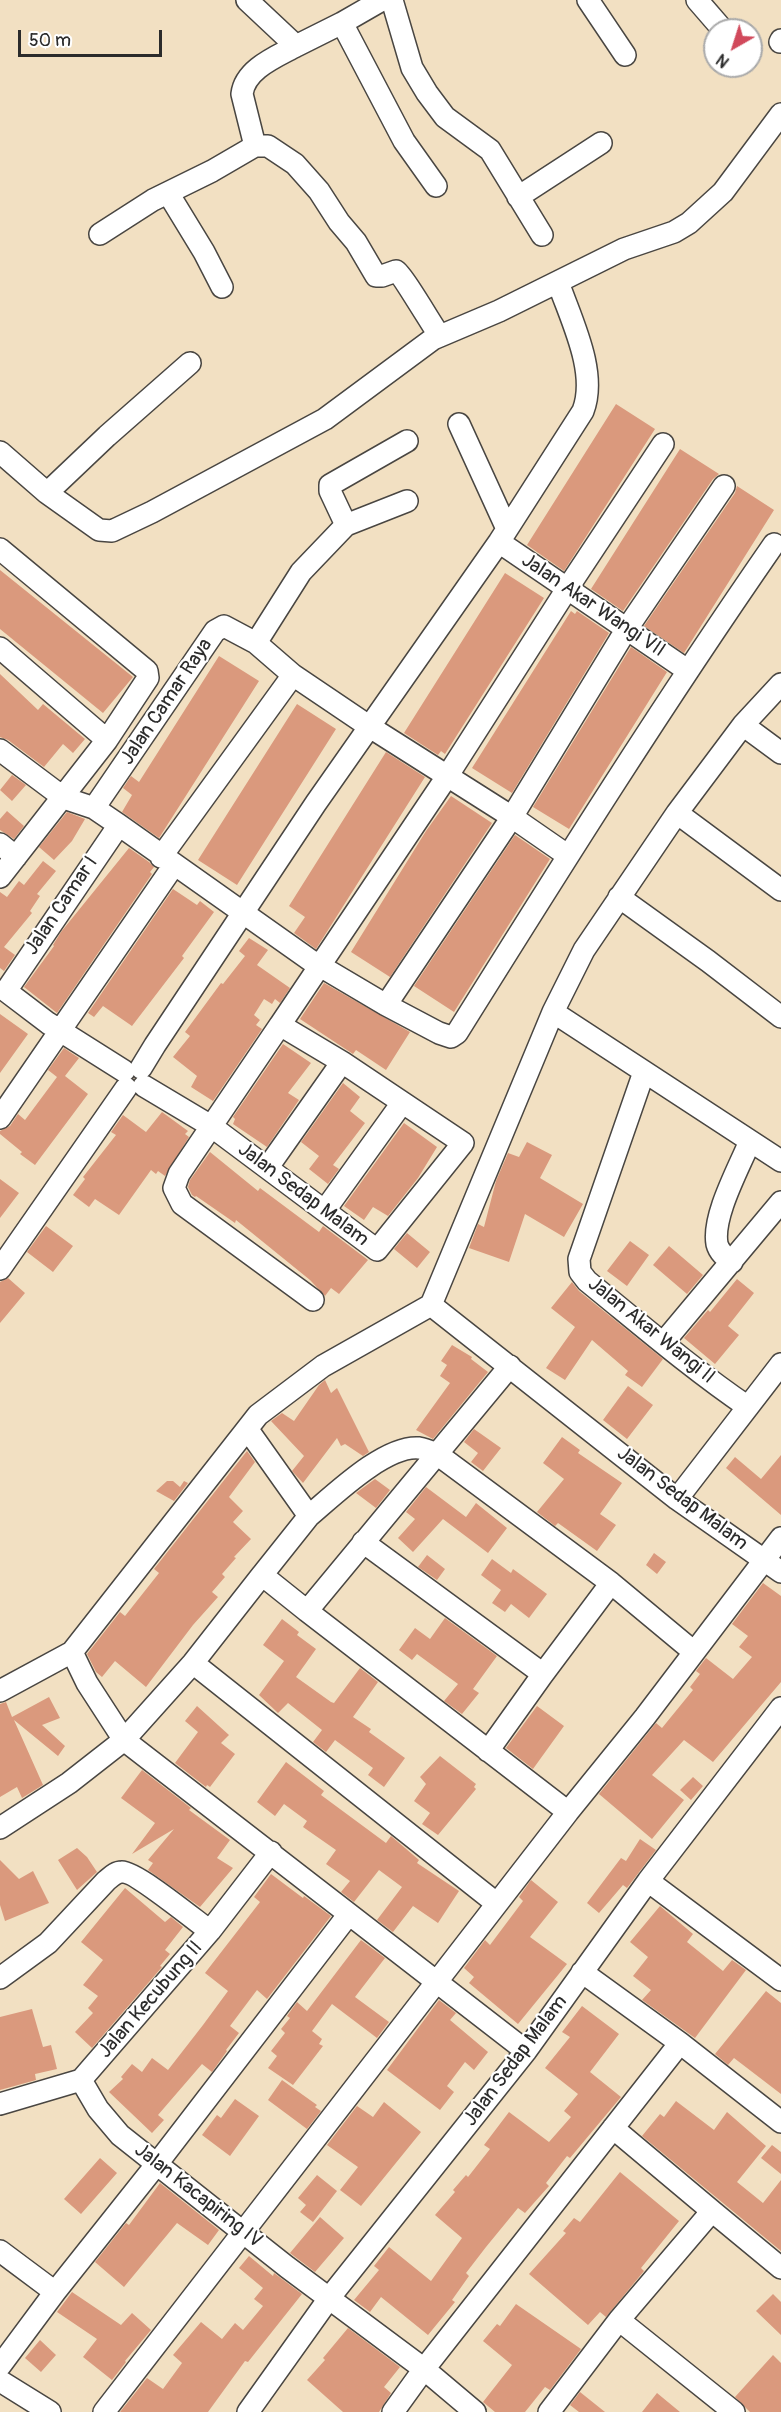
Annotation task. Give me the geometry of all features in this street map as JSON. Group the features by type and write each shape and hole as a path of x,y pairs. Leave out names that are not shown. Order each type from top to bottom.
{"street":[{"path":"247,0 296,46"},
{"path":"255,146 242,94 243,87 254,72 296,46 381,0"},
{"path":"392,0 412,68 427,93 445,117 490,150 542,235"},
{"path":"588,0 626,55"},
{"path":"698,0 713,18"},
{"path":"342,22 404,141 436,186"},
{"path":"0,452 47,494 99,530 112,531 126,526 325,419 411,353 439,335 558,282 624,249 674,232 689,224 723,192 781,114"},
{"path":"518,196 602,143"},
{"path":"100,234 153,200 255,146 268,147 295,164 319,191 339,222 356,242 376,276 396,271 401,274 415,301 439,335"},
{"path":"168,193 204,252 222,287"},
{"path":"0,1269 134,1078 244,912 503,535 583,411 587,402 588,371 558,282"},
{"path":"47,494 107,436 190,363"},
{"path":"459,424 503,535"},
{"path":"346,525 339,513 330,485 407,441"},
{"path":"313,1300 182,1204 174,1188 176,1181 448,775 663,444"},
{"path":"386,1005 512,817 626,630 724,486"},
{"path":"256,643 301,573 346,525 407,501"},
{"name":"Jalan Akar Wangi VII","path":"503,535 567,589 687,670"},
{"path":"0,750 64,798 93,808 119,825 319,966 386,1005 451,1037 457,1033 567,855 687,670 774,544"},
{"path":"0,549 147,671 148,678 146,685 64,798 8,851 0,877"},
{"name":"Jalan Camar Raya","path":"93,808 215,631 224,626 256,643 293,675 567,855"},
{"path":"0,648 107,740"},
{"path":"0,1118 7,1092 59,1030 168,861 293,675"},
{"path":"0,1691 72,1652 258,1415 323,1366 431,1305 553,1012 584,950 677,813 743,725 781,684"},
{"path":"743,725 781,753"},
{"path":"677,813 781,891"},
{"name":"Jalan Camar I","path":"6,988 119,825"},
{"path":"619,897 781,1017"},
{"name":"Jalan Sedap Malam","path":"6,988 9,995 59,1030 211,1126 377,1250 463,1143 402,1103"},
{"path":"553,1012 781,1161"},
{"path":"280,1025 342,1062 402,1103 325,1210"},
{"path":"268,1167 342,1062"},
{"name":"Jalan Akar Wangi II","path":"644,1072 579,1259 580,1272 587,1281 663,1343 748,1407"},
{"path":"732,1262 725,1257 718,1246 718,1221 750,1141"},
{"path":"663,1343 781,1202"},
{"name":"Jalan Sedap Malam","path":"431,1305 677,1499 781,1572"},
{"path":"677,1499 781,1364"},
{"path":"307,1611 510,1366"},
{"path":"248,1430 309,1516"},
{"path":"0,1828 69,1783 124,1740 193,1663 309,1516 356,1475 402,1449 420,1448 437,1454 611,1583 694,1652"},
{"path":"104,2412 781,1538"},
{"path":"363,1542 543,1674"},
{"path":"262,1575 568,1812"},
{"path":"488,1751 611,1583"},
{"path":"72,1652 87,1683 124,1740 271,1852 436,1983 526,2050"},
{"path":"193,1663 496,1903"},
{"name":"Jalan Sedap Malam","path":"248,2412 330,2297 526,2050 648,1881 781,1708"},
{"name":"Jalan Kecubung II","path":"81,2080 210,1931 271,1852"},
{"path":"0,1978 48,1943 106,1881 115,1873 123,1871 137,1878 210,1931"},
{"path":"648,1881 781,1980"},
{"path":"0,2366 349,1914"},
{"path":"582,1972 681,2043 781,2122"},
{"path":"393,2412 424,2369 681,2043"},
{"path":"0,2104 81,2080"},
{"name":"Jalan Kacapiring IV","path":"81,2080 98,2109 120,2135 156,2165 244,2230 287,2267 424,2369 475,2412"},
{"path":"613,2128 781,2268"},
{"path":"549,2412 619,2320 712,2211"},
{"path":"0,2251 56,2292"},
{"path":"619,2320 720,2408"},
{"path":"0,2381 50,2412"}],"building":[{"path":"616,404 655,429 564,571 527,545"},
{"path":"680,449 719,474 713,479 623,611 591,589"},
{"path":"737,486 774,510 684,653 644,626 735,493"},
{"path":"0,570 133,677 103,713 0,629"},
{"path":"505,573 544,598 445,754 441,751 438,755 404,733"},
{"path":"571,611 575,614 577,611 609,633 512,793 472,768"},
{"path":"631,647 667,672 569,829 533,807"},
{"path":"219,656 259,681 159,838 122,812 132,795 123,788 131,776 139,782"},
{"path":"0,674 38,710 43,704 85,739 73,753 63,744 44,767 8,740 0,737"},
{"path":"297,704 336,729 237,885 198,860"},
{"path":"386,752 425,777 316,949 294,933 305,917 289,906"},
{"path":"12,775 26,785 12,801 0,790"},
{"path":"451,796 492,823 390,977 351,952 426,831"},
{"path":"7,811 24,826 14,839 0,830 0,819"},
{"path":"67,812 85,819 72,841 54,860 39,847"},
{"path":"515,835 550,859 454,1012 414,986"},
{"path":"129,848 154,867 150,872 152,874 57,1013 24,987 54,946 61,932"},
{"path":"43,861 56,871 37,894 40,896 30,911 32,913 4,947 15,955 4,971 0,968 0,892 7,897 19,881 24,885"},
{"path":"173,889 197,905 200,901 214,912 182,956 184,958 132,1026 103,1006 94,1017 88,1013"},
{"path":"249,938 268,950 257,965 290,988 280,1003 275,999 272,1004 264,999 254,1015 260,1020 256,1025 262,1029 213,1101 191,1087 197,1076 173,1057 190,1036 185,1032 221,983 223,984 245,956 239,951"},
{"path":"324,983 410,1032 386,1070 356,1050 353,1054 300,1019"},
{"path":"0,1014 28,1034 0,1073"},
{"path":"283,1044 311,1063 288,1093 299,1100 267,1147 233,1124 235,1119 233,1117"},
{"path":"64,1048 79,1058 65,1076 88,1094 35,1165 20,1154 22,1152 0,1134 0,1131 10,1126 18,1114 25,1120 57,1077 48,1070"},
{"path":"343,1083 360,1097 350,1111 365,1123 333,1165 339,1169 328,1184 309,1169 319,1156 301,1142"},
{"path":"162,1112 188,1131 185,1134 189,1137 165,1176 158,1171 156,1174 151,1170 119,1215 95,1199 89,1207 73,1195 85,1179 83,1177 116,1135 111,1132 123,1115 146,1132"},
{"path":"404,1123 437,1147 418,1178 388,1216 373,1207 364,1220 344,1206"},
{"path":"527,1142 552,1155 540,1178 583,1204 564,1237 525,1214 509,1262 469,1248 478,1224 484,1227 496,1181 508,1153 519,1157"},
{"path":"210,1152 258,1191 260,1188 319,1232 323,1226 368,1260 339,1294 331,1288 325,1296 310,1280 236,1220 235,1223 192,1195 188,1187 190,1180"},
{"path":"0,1179 19,1193 0,1218"},
{"path":"46,1226 73,1246 53,1272 27,1252"},
{"path":"407,1233 430,1252 417,1268 394,1249"},
{"path":"630,1241 649,1255 627,1286 607,1271"},
{"path":"669,1246 703,1275 687,1294 653,1265"},
{"path":"8,1278 25,1293 0,1323 0,1282"},
{"path":"737,1279 754,1293 728,1326 739,1335 715,1364 684,1338 708,1310 710,1312"},
{"path":"572,1282 579,1291 663,1359 642,1387 625,1375 628,1371 592,1340 565,1380 546,1368 575,1327 551,1308"},
{"path":"452,1345 472,1357 471,1359 488,1372 433,1439 416,1430 450,1383 440,1376 447,1365 441,1361"},
{"path":"325,1380 331,1393 337,1388 369,1452 363,1456 345,1444 341,1446 337,1438 303,1483 292,1471 304,1456 271,1421 282,1413 294,1421"},
{"path":"628,1386 653,1405 627,1439 603,1420"},
{"path":"474,1429 501,1448 483,1471 471,1462 478,1453 464,1442"},
{"path":"562,1437 580,1450 578,1453 622,1483 600,1514 616,1525 597,1551 558,1523 555,1526 537,1512 564,1479 543,1463"},
{"path":"247,1451 255,1462 229,1497 243,1511 233,1522 251,1539 222,1574 225,1577 212,1592 218,1597 193,1625 146,1687 115,1661 102,1677 96,1672 87,1654 120,1612 125,1616 159,1573 154,1569"},
{"path":"781,1455 781,1515 726,1468 735,1457 761,1479"},
{"path":"375,1479 390,1490 376,1508 356,1493"},
{"path":"167,1481 173,1481 180,1487 184,1481 188,1483 174,1501 156,1491"},
{"path":"426,1487 466,1517 476,1503 507,1528 488,1553 443,1519 413,1552 398,1538 415,1519 406,1512"},
{"path":"654,1553 666,1562 657,1574 646,1565"},
{"path":"427,1555 445,1569 437,1580 418,1567"},
{"path":"492,1559 511,1573 513,1569 547,1594 529,1618 511,1604 505,1612 492,1603 501,1590 481,1575"},
{"path":"763,1583 781,1596 781,1682 713,1762 684,1740 652,1775 684,1800 652,1839 599,1794 656,1723 662,1728 693,1690 690,1687 700,1674 696,1671 706,1658 733,1679 752,1657 739,1647 748,1636 732,1624"},
{"path":"445,1618 497,1656 473,1689 479,1693 462,1714 444,1701 458,1684 417,1654 412,1660 399,1650 415,1628 430,1639"},
{"path":"282,1619 299,1632 297,1635 316,1649 296,1677 331,1702 334,1703 360,1668 378,1682 353,1717 371,1729 369,1732 405,1758 384,1787 368,1775 373,1768 335,1740 326,1752 313,1742 322,1730 288,1703 278,1713 259,1695 284,1661 263,1645"},
{"path":"49,1697 60,1718 42,1725 65,1746 58,1756 14,1720 43,1785 22,1798 17,1787 0,1797 0,1704 6,1702 12,1717"},
{"path":"197,1706 229,1735 221,1743 235,1754 210,1787 207,1785 206,1787 175,1763 198,1732 185,1721"},
{"path":"537,1706 564,1726 533,1769 506,1748"},
{"path":"440,1756 476,1784 474,1787 476,1789 438,1835 422,1824 430,1813 414,1801 426,1784 420,1777"},
{"path":"286,1762 324,1791 321,1795 386,1843 391,1836 419,1860 417,1863 459,1891 438,1923 413,1906 393,1932 377,1920 402,1887 379,1870 354,1902 341,1892 350,1881 326,1864 336,1850 303,1827 307,1821 284,1804 275,1816 257,1802"},
{"path":"142,1770 191,1808 189,1810 230,1840 217,1858 233,1868 200,1907 148,1870 153,1863 148,1860 174,1829 132,1854 155,1823 121,1798"},
{"path":"693,1777 703,1786 691,1800 680,1790"},
{"path":"640,1839 656,1850 627,1888 623,1885 599,1913 587,1903 621,1858 626,1861"},
{"path":"77,1848 87,1857 97,1872 77,1890 58,1860"},
{"path":"0,1860 19,1879 33,1871 49,1903 5,1921 0,1905"},
{"path":"271,1874 331,1916 267,1999 257,1990 230,2026 239,2033 212,2072 202,2064 158,2115 164,2120 152,2133 109,2092 123,2079 121,2077 132,2064 142,2072 152,2058 168,2070 203,2025 228,1991 205,1973 260,1902 254,1897"},
{"path":"531,1880 558,1902 530,1937 567,1964 518,2024 469,1983 474,1977 464,1968 485,1940 490,1945 523,1901 519,1897"},
{"path":"125,1888 165,1922 171,1917 183,1927 165,1950 170,1954 160,1966 162,1967 92,2048 75,2032 93,2013 88,2008 98,1996 83,1985 103,1960 81,1942"},
{"path":"660,1906 693,1934 687,1942 723,1971 732,1960 746,1970 695,2038 642,2000 651,1990 633,1976 648,1957 630,1942"},
{"path":"361,1940 385,1958 355,1997 389,2022 377,2038 332,2004 312,2031 322,2039 319,2044 323,2046 293,2085 268,2068 277,2056 271,2051 285,2033 281,2029 290,2018 287,2016 297,2002 307,2011"},
{"path":"766,1991 781,2003 781,2094 734,2058 728,2065 715,2054"},
{"path":"439,2000 456,2013 450,2020 488,2052 474,2070 465,2062 447,2086 454,2092 440,2110 387,2070"},
{"path":"582,2006 619,2034 590,2072 621,2097 570,2158 567,2156 546,2183 549,2186 525,2213 518,2208 486,2247 466,2273 469,2276 452,2300 455,2302 428,2335 381,2297 370,2312 354,2300 379,2270 374,2266 389,2247 431,2281 462,2238 435,2215 455,2192 453,2190 466,2175 468,2177 490,2149 484,2145 509,2112 549,2142 571,2117 564,2111 578,2094 545,2068 570,2037 562,2032"},
{"path":"32,2009 43,2047 51,2045 57,2069 35,2074 36,2080 0,2090 0,2017"},
{"path":"282,2080 317,2105 315,2107 321,2111 307,2129 268,2100"},
{"path":"235,2099 259,2116 230,2156 202,2135 217,2115 221,2118"},
{"path":"676,2101 714,2130 727,2112 766,2146 737,2182 763,2203 781,2180 781,2251 642,2136 660,2114 664,2117"},
{"path":"384,2102 421,2132 361,2206 340,2190 358,2167 327,2145 357,2106 373,2117"},
{"path":"772,2145 781,2152 781,2174 761,2158"},
{"path":"100,2158 117,2173 81,2214 64,2199"},
{"path":"620,2172 679,2221 641,2268 644,2271 606,2317 600,2312 588,2325 529,2274 566,2233 563,2231 574,2218 580,2222"},
{"path":"317,2175 337,2191 313,2222 300,2212 306,2205 298,2198"},
{"path":"160,2183 219,2230 208,2245 177,2223 124,2287 95,2262 126,2223 129,2225"},
{"path":"320,2217 344,2238 315,2272 290,2253"},
{"path":"249,2256 273,2276 274,2273 302,2294 248,2362 245,2361 208,2412 120,2412 147,2378 163,2389 182,2363 173,2355 201,2322 222,2339 235,2323 243,2330 263,2306 254,2299 263,2288 239,2268"},
{"path":"72,2292 121,2325 132,2313 151,2330 112,2380 83,2357 97,2339 57,2312"},
{"path":"773,2294 781,2302 781,2335 756,2311"},
{"path":"516,2304 581,2349 550,2390 545,2387 525,2412 495,2412 483,2402 512,2365 483,2341 497,2324 500,2326"},
{"path":"348,2328 400,2367 384,2387 391,2393 379,2412 343,2412 307,2380"},
{"path":"40,2340 56,2355 41,2372 25,2358"},
{"path":"773,2355 781,2363 781,2412 750,2412 735,2397"},
{"path":"580,2392 605,2412 579,2412 570,2405"},
{"path":"657,2393 680,2412 642,2412"}]}
